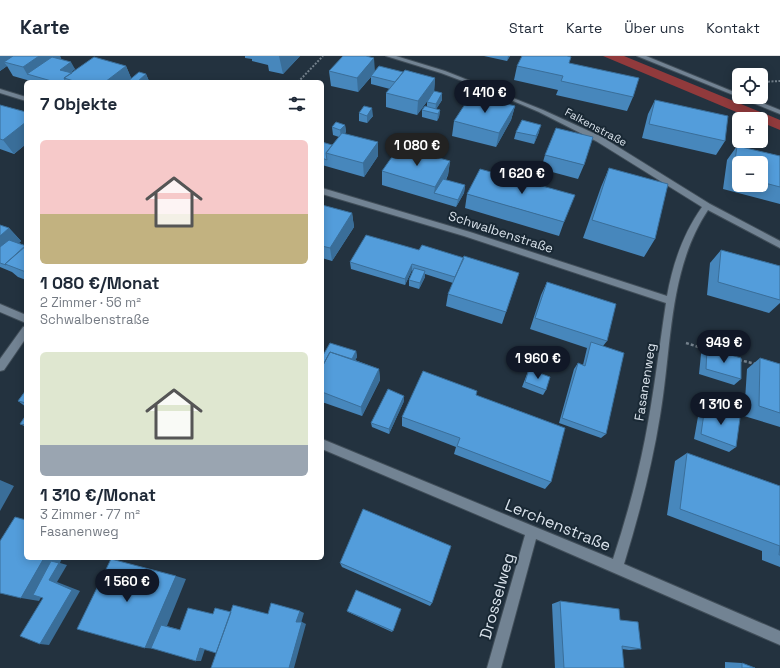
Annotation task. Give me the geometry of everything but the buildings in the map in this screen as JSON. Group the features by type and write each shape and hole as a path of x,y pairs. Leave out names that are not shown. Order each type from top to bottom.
{"street":[{"name":"Falkenstraße","path":"389,56 443,72 494,91 541,111 598,139 707,206 780,245"},
{"path":"640,56 732,93"},
{"path":"0,91 24,98"},
{"path":"760,104 780,112"},
{"name":"Schwalbenstraße","path":"324,191 467,234 671,301"},
{"name":"Fasanenweg","path":"617,567 641,487 659,391 671,301 684,249 699,215 707,206"},
{"path":"0,308 24,318"},
{"path":"0,367 24,333"},
{"name":"Lerchenstraße","path":"324,445 617,567 780,638"},
{"name":"Drosselweg","path":"494,668 532,532"}],"path":[{"path":"300,80 323,56"},
{"path":"768,81 780,80"},
{"path":"666,337 711,351"},
{"path":"733,358 760,366"}],"shaded area":[{"path":"603,56 624,56 732,100 732,104 741,104 760,112 736,112"},
{"path":"768,115 780,120 780,130 768,125"}]}
